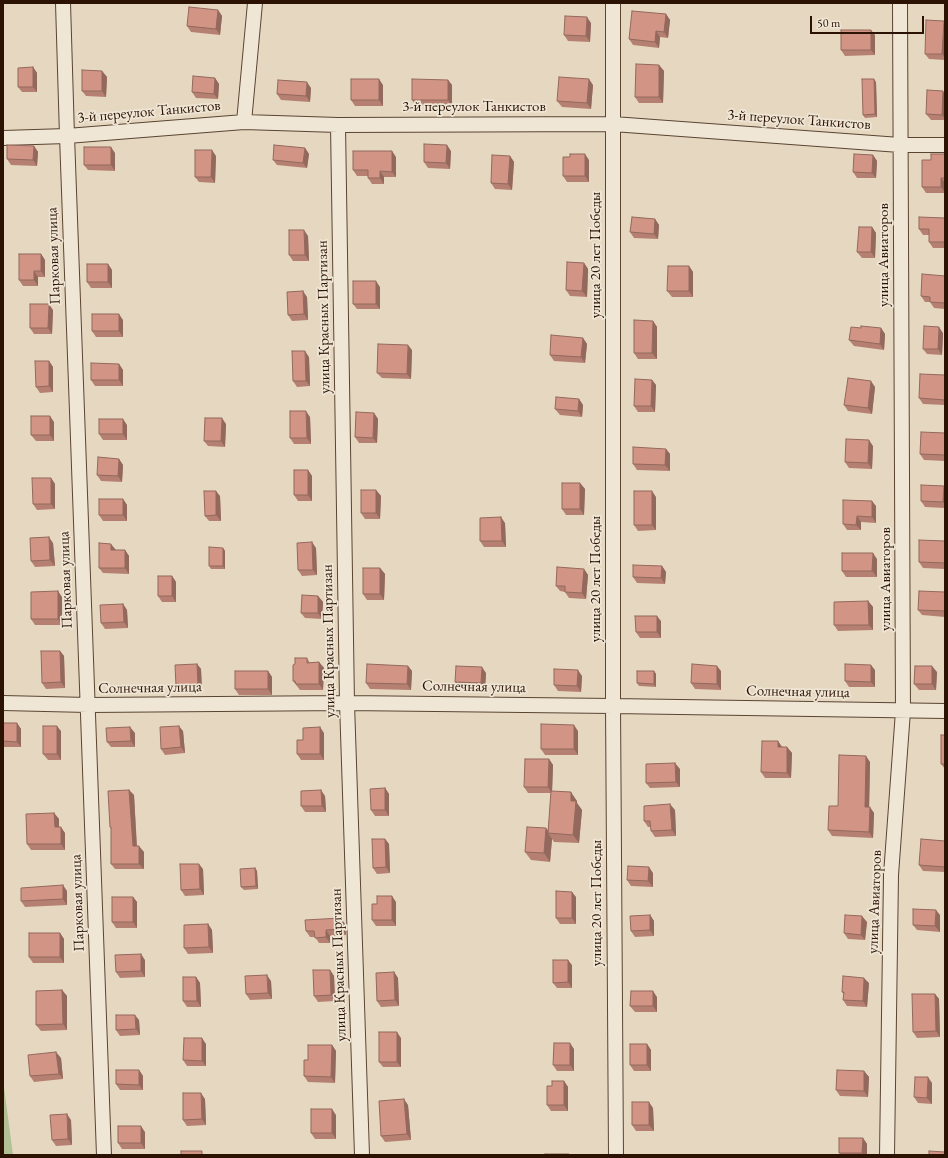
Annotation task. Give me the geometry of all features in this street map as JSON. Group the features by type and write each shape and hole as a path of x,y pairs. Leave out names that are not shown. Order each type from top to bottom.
{"street":[{"name":"Парковая улица","path":"63,3 104,1155"},
{"path":"244,122 255,3"},
{"name":"улица 20 лет Победы","path":"614,3 613,706 616,1155"},
{"name":"улица Авиаторов","path":"887,1155 891,874 903,711 900,3"},
{"name":"3-й переулок Танкистов","path":"3,138 67,136 244,122 338,125 613,124 900,145 945,145"},
{"name":"улица Красных Партизан","path":"338,125 347,702 362,1155"},
{"name":"Солнечная улица","path":"3,704 88,705 347,702 945,711"}],"green space":[{"path":"3,1080 13,1155 3,1155"}],"building":[{"path":"189,7 218,10 216,29 187,26"},
{"path":"632,11 666,14 664,32 656,31 655,42 629,39"},
{"path":"565,16 587,17 586,36 564,35"},
{"path":"926,20 944,21 942,54 925,54"},
{"path":"841,30 871,30 871,50 841,50"},
{"path":"636,64 659,65 659,97 635,97"},
{"path":"33,67 33,87 18,87 18,68"},
{"path":"82,70 102,71 102,91 82,91"},
{"path":"193,76 215,78 214,94 192,92"},
{"path":"559,77 589,79 587,103 557,101"},
{"path":"351,79 379,79 379,100 351,100"},
{"path":"412,79 448,80 448,100 412,100"},
{"path":"862,79 874,79 875,114 863,115"},
{"path":"278,80 307,82 306,96 277,94"},
{"path":"927,90 943,91 942,115 926,114"},
{"path":"424,144 447,145 446,163 424,162"},
{"path":"7,145 34,146 33,160 7,159"},
{"path":"274,145 305,148 303,163 273,160"},
{"path":"84,147 111,147 111,165 84,165"},
{"path":"195,150 212,150 211,177 195,177"},
{"path":"353,151 392,151 392,172 380,171 380,178 368,178 368,170 353,170"},
{"path":"570,154 585,154 585,176 563,176 563,157 570,157"},
{"path":"854,154 873,155 872,173 853,172"},
{"path":"931,154 945,154 945,178 941,178 941,187 922,187 922,160 931,160"},
{"path":"492,155 510,156 508,184 491,183"},
{"path":"632,217 655,219 654,234 630,232"},
{"path":"919,217 945,218 945,242 929,242 929,229 919,229"},
{"path":"859,227 872,227 871,252 857,252"},
{"path":"289,230 304,230 305,255 289,255"},
{"path":"19,254 41,254 41,271 34,271 34,280 19,280"},
{"path":"567,262 584,263 582,291 566,290"},
{"path":"87,264 108,264 108,282 87,282"},
{"path":"668,266 689,266 689,291 667,291"},
{"path":"922,274 945,276 945,303 930,302 930,297 921,296"},
{"path":"353,281 376,281 376,304 353,304"},
{"path":"303,291 304,314 288,315 287,292"},
{"path":"30,304 49,304 48,328 30,328"},
{"path":"92,314 119,314 119,331 92,331"},
{"path":"634,320 653,321 652,353 634,353"},
{"path":"861,326 881,328 880,344 849,340 851,327 861,328"},
{"path":"924,326 939,327 938,349 923,349"},
{"path":"551,335 583,338 581,357 550,355"},
{"path":"378,344 408,345 407,374 377,373"},
{"path":"292,351 305,351 306,381 293,381"},
{"path":"35,361 49,361 49,386 36,387"},
{"path":"91,363 119,364 119,380 91,380"},
{"path":"920,374 945,375 945,400 919,398"},
{"path":"848,378 871,381 868,408 844,405"},
{"path":"635,379 652,380 651,406 634,406"},
{"path":"556,397 579,399 578,411 555,409"},
{"path":"290,411 306,411 307,438 290,438"},
{"path":"356,412 374,413 373,438 355,437"},
{"path":"31,416 50,416 50,435 31,435"},
{"path":"205,418 222,418 221,441 204,441"},
{"path":"99,419 123,419 123,434 99,434"},
{"path":"921,432 945,433 945,455 920,454"},
{"path":"846,439 869,440 868,463 845,462"},
{"path":"633,447 666,449 665,465 633,464"},
{"path":"98,457 119,459 118,476 97,475"},
{"path":"294,470 308,470 308,495 294,495"},
{"path":"32,478 51,478 51,504 33,504"},
{"path":"562,483 580,483 580,509 562,509"},
{"path":"921,485 944,486 943,502 921,501"},
{"path":"361,490 376,490 376,513 361,513"},
{"path":"204,491 216,491 216,515 205,516"},
{"path":"634,491 652,491 652,525 634,525"},
{"path":"99,499 123,499 123,515 99,515"},
{"path":"843,500 872,501 872,517 857,516 856,525 843,524"},
{"path":"501,517 502,541 480,541 480,518"},
{"path":"49,537 50,560 31,561 30,538"},
{"path":"919,540 945,541 945,563 919,562"},
{"path":"312,542 313,570 298,570 297,543"},
{"path":"99,543 111,544 111,550 125,550 125,568 99,568"},
{"path":"209,547 223,548 223,566 209,566"},
{"path":"842,553 873,553 872,571 842,571"},
{"path":"633,565 662,566 661,578 633,577"},
{"path":"557,567 584,569 582,593 565,592 565,586 556,586"},
{"path":"363,568 380,568 380,594 363,594"},
{"path":"158,576 172,576 172,596 158,596"},
{"path":"58,591 58,619 31,619 31,592"},
{"path":"919,591 945,592 945,611 918,610"},
{"path":"302,595 318,596 318,613 301,613"},
{"path":"868,601 869,625 834,625 834,602"},
{"path":"123,604 124,622 101,623 100,605"},
{"path":"635,616 657,616 657,632 636,632"},
{"path":"41,651 60,651 61,682 42,683"},
{"path":"295,658 307,658 307,663 319,662 319,684 296,684 295,681 293,681 293,665 295,664"},
{"path":"197,664 198,685 176,686 175,665"},
{"path":"367,664 408,666 407,684 366,683"},
{"path":"692,664 717,666 717,684 691,683"},
{"path":"845,664 871,665 871,682 845,681"},
{"path":"456,666 482,667 481,683 455,682"},
{"path":"915,666 932,666 932,684 914,684"},
{"path":"554,669 578,670 577,686 554,685"},
{"path":"235,671 268,671 268,689 235,689"},
{"path":"637,671 654,671 654,684 637,683"},
{"path":"3,723 17,723 17,742 3,741"},
{"path":"541,724 574,725 574,749 541,749"},
{"path":"43,726 57,726 57,754 43,754"},
{"path":"179,726 181,747 161,749 160,727"},
{"path":"130,727 131,741 107,742 106,728"},
{"path":"320,727 320,754 297,754 297,740 303,740 303,728"},
{"path":"941,735 945,735 945,764 941,764"},
{"path":"762,741 778,741 778,747 787,747 787,773 761,772"},
{"path":"839,755 866,756 865,807 870,807 869,832 828,830 829,806 838,806"},
{"path":"525,759 549,759 548,787 524,787"},
{"path":"675,763 676,782 646,783 646,764"},
{"path":"385,788 385,810 371,810 370,789"},
{"path":"129,790 133,846 139,846 139,864 111,864 111,827 108,791"},
{"path":"321,790 322,806 301,806 301,791"},
{"path":"551,791 571,792 571,801 576,801 573,835 548,833"},
{"path":"670,804 672,830 651,831 650,821 644,821 644,806"},
{"path":"54,813 55,827 61,827 61,844 27,844 26,814"},
{"path":"527,827 546,828 544,853 525,852"},
{"path":"372,839 385,839 386,867 373,868"},
{"path":"921,839 945,841 945,867 919,865"},
{"path":"180,864 199,864 200,889 181,890"},
{"path":"628,866 649,867 648,881 627,880"},
{"path":"255,868 256,886 241,887 240,869"},
{"path":"63,885 63,899 21,901 21,888"},
{"path":"556,891 572,892 572,918 556,918"},
{"path":"377,896 392,896 392,920 372,920 372,904 377,904"},
{"path":"112,897 133,897 133,922 112,922"},
{"path":"913,909 936,910 935,926 913,925"},
{"path":"650,915 650,930 631,931 630,916"},
{"path":"845,915 862,916 861,935 844,933"},
{"path":"341,918 342,929 326,930 326,937 315,938 314,931 306,931 305,920"},
{"path":"208,924 209,947 184,948 184,925"},
{"path":"29,933 60,933 60,957 29,957"},
{"path":"141,954 141,971 116,972 115,955"},
{"path":"553,960 568,960 568,982 553,983"},
{"path":"313,970 330,970 331,995 314,996"},
{"path":"394,972 395,1000 377,1001 376,973"},
{"path":"267,975 268,993 246,994 245,976"},
{"path":"843,976 864,978 863,1001 843,1000"},
{"path":"183,977 196,977 197,1001 183,1001"},
{"path":"62,990 63,1024 36,1025 36,991"},
{"path":"631,991 653,991 653,1006 630,1006"},
{"path":"912,994 935,994 936,1031 913,1032"},
{"path":"116,1015 135,1015 136,1029 116,1030"},
{"path":"379,1032 397,1032 397,1062 379,1062"},
{"path":"184,1038 202,1038 202,1061 183,1060"},
{"path":"554,1043 570,1043 570,1065 553,1065"},
{"path":"630,1044 647,1044 647,1065 630,1065"},
{"path":"308,1045 332,1045 331,1077 304,1076 304,1060 308,1060"},
{"path":"56,1052 59,1074 30,1076 28,1055"},
{"path":"116,1070 139,1070 139,1085 116,1084"},
{"path":"837,1070 864,1071 864,1091 836,1090"},
{"path":"915,1077 928,1077 927,1098 914,1097"},
{"path":"552,1081 564,1081 564,1105 547,1105 547,1086 552,1086"},
{"path":"183,1093 201,1093 202,1119 183,1120"},
{"path":"404,1099 407,1134 381,1136 379,1101"},
{"path":"632,1102 649,1102 649,1125 632,1125"},
{"path":"311,1109 332,1109 332,1133 311,1133"},
{"path":"67,1114 68,1139 52,1140 50,1115"},
{"path":"118,1126 141,1126 141,1143 118,1143"},
{"path":"839,1138 863,1138 862,1153 839,1153"},
{"path":"181,1151 202,1151 202,1155 181,1155"},
{"path":"929,1151 945,1152 945,1155 929,1155"},
{"path":"569,1154 569,1155 545,1155"}]}
